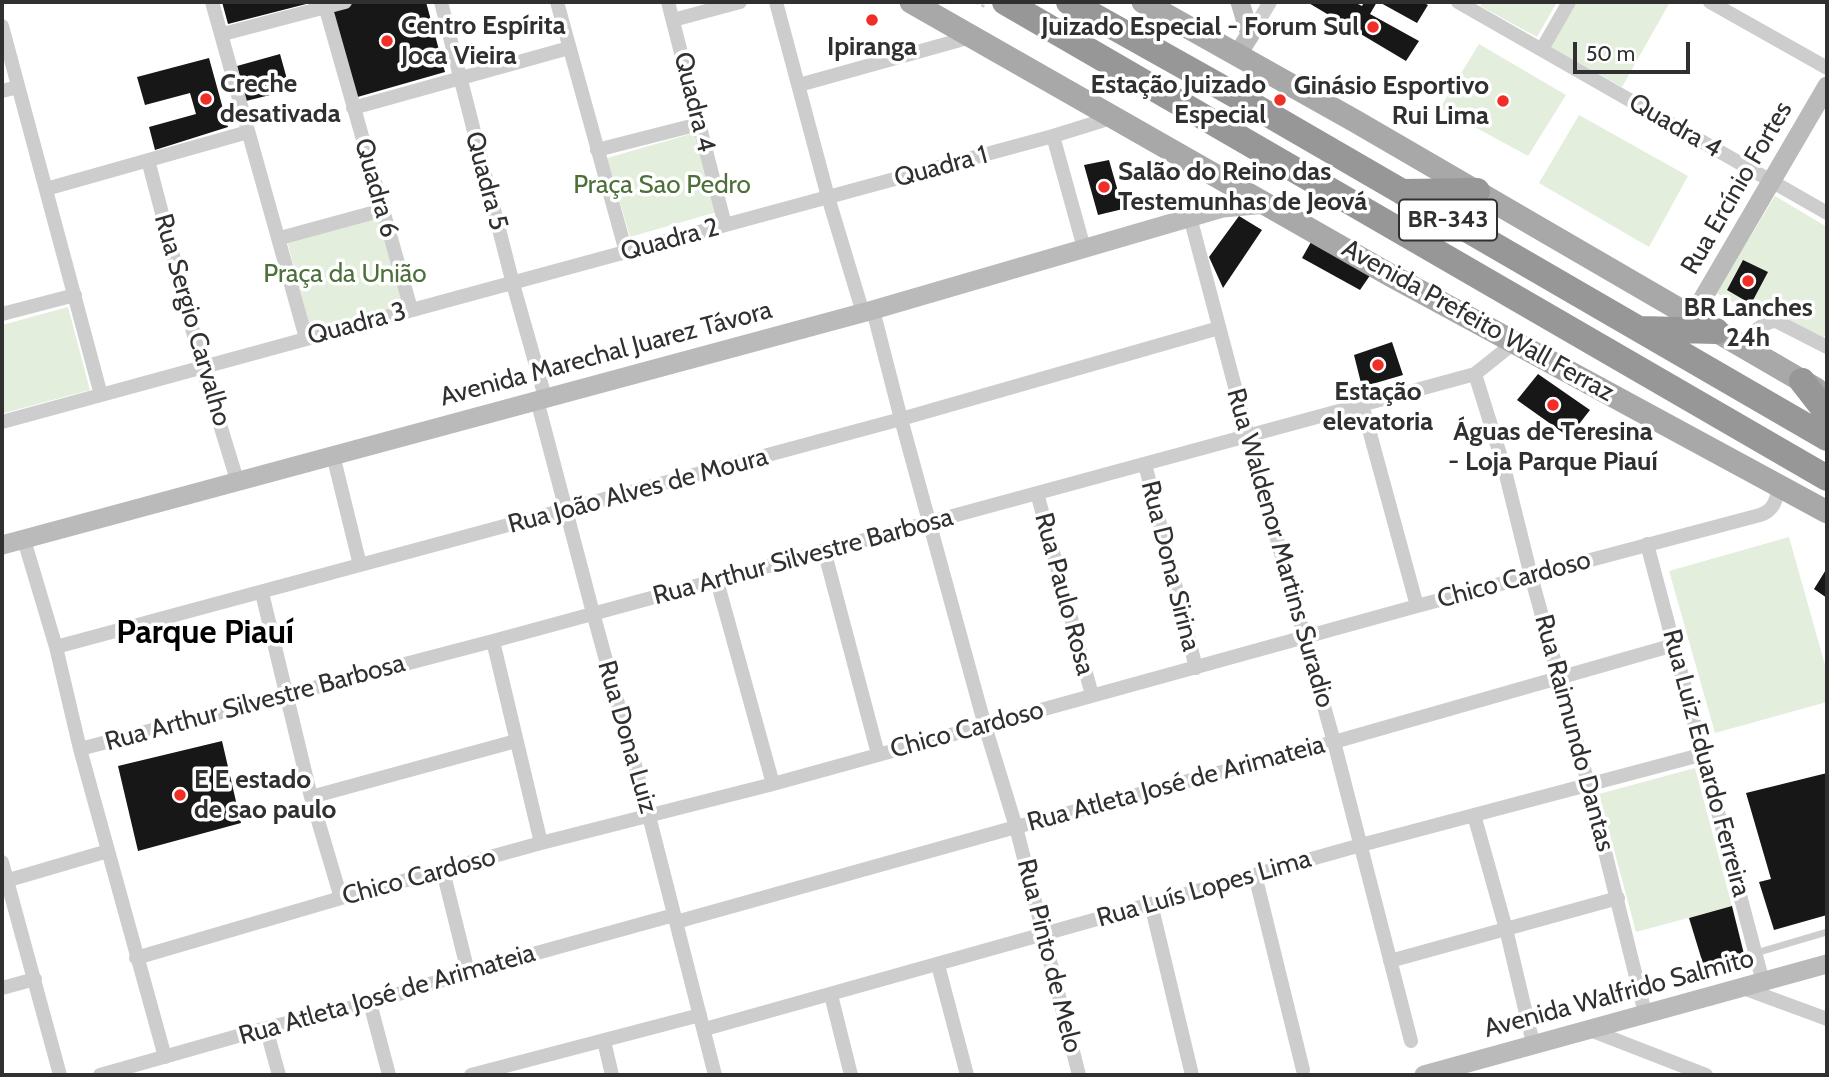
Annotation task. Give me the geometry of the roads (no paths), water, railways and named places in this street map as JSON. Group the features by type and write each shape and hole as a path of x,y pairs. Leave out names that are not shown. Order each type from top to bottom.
{"highway":[{"name":"Avenida Prefeito Wall Ferraz","path":"1005,2 1827,478"},
{"name":"BR-343","path":"1069,2 1235,95 1827,438"},
{"path":"1400,192 1477,191"},
{"path":"1637,328 1716,331"},
{"path":"1802,381 1827,413"}],"main road":[{"name":"Avenida Prefeito Wall Ferraz","path":"911,2 1390,275 1827,512"},
{"path":"1143,2 1477,191 1827,396"}],"street":[{"path":"212,2 306,338"},
{"path":"223,34 325,4 345,2"},
{"name":"Quadra 5","path":"441,2 513,284"},
{"path":"557,2 626,252"},
{"name":"Quadra 4","path":"668,2 725,225"},
{"path":"673,20 740,2"},
{"name":"Rua Pinto de Melo","path":"776,2 828,197 868,311 901,419 985,726 1016,827 1079,1075"},
{"path":"1240,2 1250,35"},
{"path":"1237,55 1270,2"},
{"path":"1458,2 1542,49 1569,2"},
{"path":"1710,2 1827,68"},
{"name":"Quadra 6","path":"325,4 411,309"},
{"path":"2,26 101,395"},
{"path":"799,85 971,37"},
{"path":"353,108 569,48"},
{"name":"Quadra 4","path":"1542,49 1771,181"},
{"name":"Rua Ercínio Fortes","path":"1692,317 1827,86"},
{"path":"2,91 18,87"},
{"name":"Quadra 1","path":"828,197 1111,118"},
{"path":"597,150 699,124"},
{"path":"46,189 248,132"},
{"path":"1053,136 1084,248"},
{"name":"Rua Sergio Carvalho","path":"148,160 202,366 237,480"},
{"path":"1771,181 1827,213"},
{"path":"1223,208 1234,186"},
{"name":"Quadra 2","path":"513,284 828,197"},
{"name":"Avenida Marechal Juarez Távora","path":"2,545 868,311 1223,208 1266,204"},
{"path":"280,238 383,210"},
{"name":"Rua Waldenor Martins Suradio","path":"1190,217 1334,742 1411,1041"},
{"name":"Quadra 3","path":"2,422 411,309 513,284"},
{"name":"Rua Dona Luiz","path":"513,284 566,510 649,816 715,1075"},
{"path":"2,314 75,295"},
{"path":"1743,346 1754,332 1768,321 1776,321 1827,347"},
{"name":"Rua João Alves de Moura","path":"56,647 901,419 1219,328"},
{"name":"Rua Arthur Silvestre Barbosa","path":"80,749 717,581 1475,374 1515,342"},
{"name":"Rua Raimundo Dantas","path":"1475,374 1504,467 1618,898 1645,1013"},
{"path":"1362,404 1417,606"},
{"path":"333,454 360,565"},
{"name":"Rua Dona Sirina","path":"1145,464 1196,668"},
{"name":"Chico Cardoso","path":"136,958 541,843 773,784 1768,512 1775,505 1780,485"},
{"name":"Rua Paulo Rosa","path":"1037,493 1092,695"},
{"path":"24,540 56,647 80,749 165,1057"},
{"name":"Rua Luiz Eduardo Ferreira","path":"1647,544 1763,982"},
{"path":"824,550 878,754"},
{"path":"717,581 773,784"},
{"path":"262,593 311,797 341,898"},
{"path":"493,641 541,843"},
{"name":"Rua Atleta José de Arimateia","path":"100,1075 266,1028 370,1003 468,972 1334,742 1674,645"},
{"path":"311,797 516,741"},
{"name":"Rua Luís Lopes Lima","path":"471,1075 604,1041 831,995 1361,845 1704,754"},
{"path":"1474,815 1506,929 1533,1044"},
{"path":"4,882 108,851"},
{"path":"2,862 4,882 35,979 60,1075"},
{"path":"443,871 468,972"},
{"path":"1255,875 1303,1070"},
{"path":"1390,961 1618,898"},
{"path":"1151,904 1192,1075"},
{"name":"Avenida Walfrido Salmito","path":"1424,1075 1486,1066 1533,1044 1827,964"},
{"path":"938,965 967,1075"},
{"path":"2,988 35,979"},
{"path":"1743,988 1827,1020"},
{"path":"831,995 851,1075"},
{"path":"370,1003 389,1075"},
{"path":"266,1028 279,1075"},
{"path":"1590,1030 1706,1075"},
{"path":"604,1041 612,1075"}],"lane":[{"path":"1756,953 1827,932"}],"place":[{"name":"Ipiranga","path":"872,20"},
{"name":"Juizado Especial - Forum Sul","path":"1373,27"},
{"name":"Centro Espírita Joca Vieira","path":"387,41"},
{"name":"Creche desativada","path":"206,99"},
{"name":"Estação Juizado Especial","path":"1280,100"},
{"name":"Ginásio Esportivo Rui Lima","path":"1503,101"},
{"name":"Salão do Reino das Testemunhas de Jeová","path":"1104,187"},
{"name":"BR Lanches 24h","path":"1748,281"},
{"name":"Estação elevatoria","path":"1378,365"},
{"name":"Águas de Teresina - Loja Parque Piauí","path":"1553,405"},
{"name":"E E estado de sao paulo","path":"180,795"}],"district":[{"name":"Parque Piauí","path":"205,633"}],"park label":[{"name":"Praça Sao Pedro","path":"662,185"},
{"name":"Praça da União","path":"345,274"}]}
